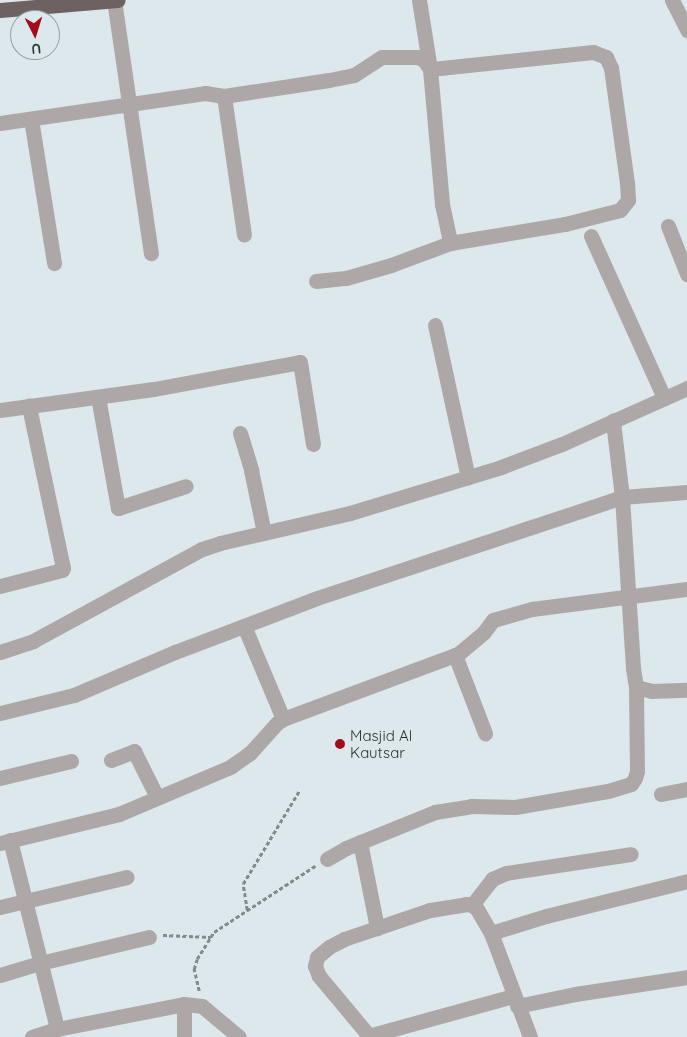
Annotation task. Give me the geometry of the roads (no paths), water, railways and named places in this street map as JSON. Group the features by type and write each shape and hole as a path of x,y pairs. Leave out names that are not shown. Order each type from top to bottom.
{"highway":[{"path":"0,10 16,4 118,0"}],"street":[{"path":"114,0 151,253"},
{"path":"419,0 430,69 442,204 450,243"},
{"path":"672,0 687,30"},
{"path":"316,281 346,278 392,265 450,243 565,224 620,210 628,200 611,68 606,57 601,53 594,52 430,69"},
{"path":"0,122 205,93 224,96 354,75 382,57 418,56 424,60 430,69"},
{"path":"224,96 244,235"},
{"path":"31,119 54,263"},
{"path":"668,226 687,274"},
{"path":"591,236 664,398"},
{"path":"435,325 468,477"},
{"path":"0,410 221,378 300,362 313,444"},
{"path":"0,652 40,637 202,549 220,543 350,513 468,477 562,444 687,388"},
{"path":"98,397 118,508 186,486"},
{"path":"1,581 62,570 63,568 29,406"},
{"path":"327,859 360,842 435,812 471,806 515,807 608,792 631,784 635,778 636,687 633,668 622,497 613,421"},
{"path":"240,433 251,470 264,533"},
{"path":"0,713 74,695 175,652 317,598 622,497 687,492"},
{"path":"57,1030 24,900 5,842 97,821 236,763 258,746 277,723 455,655 484,632 493,620 512,613 687,589"},
{"path":"244,626 284,720"},
{"path":"455,655 485,733"},
{"path":"636,687 652,691 687,690"},
{"path":"112,760 134,751 157,797"},
{"path":"0,778 71,761"},
{"path":"661,794 687,789"},
{"path":"360,842 377,928"},
{"path":"472,905 492,879 506,872 631,854"},
{"path":"0,908 24,900 127,877"},
{"path":"491,933 546,916 687,881"},
{"path":"472,905 459,904 430,910 329,947 315,961 318,976 369,1036 515,1001 687,977"},
{"path":"472,905 491,933 530,1037"},
{"path":"0,975 40,963 148,937"},
{"path":"184,1004 184,1037"},
{"path":"32,1037 57,1030 184,1004 202,1006 239,1037"}],"place":[{"name":"Masjid Al Kautsar","path":"340,744"}]}
